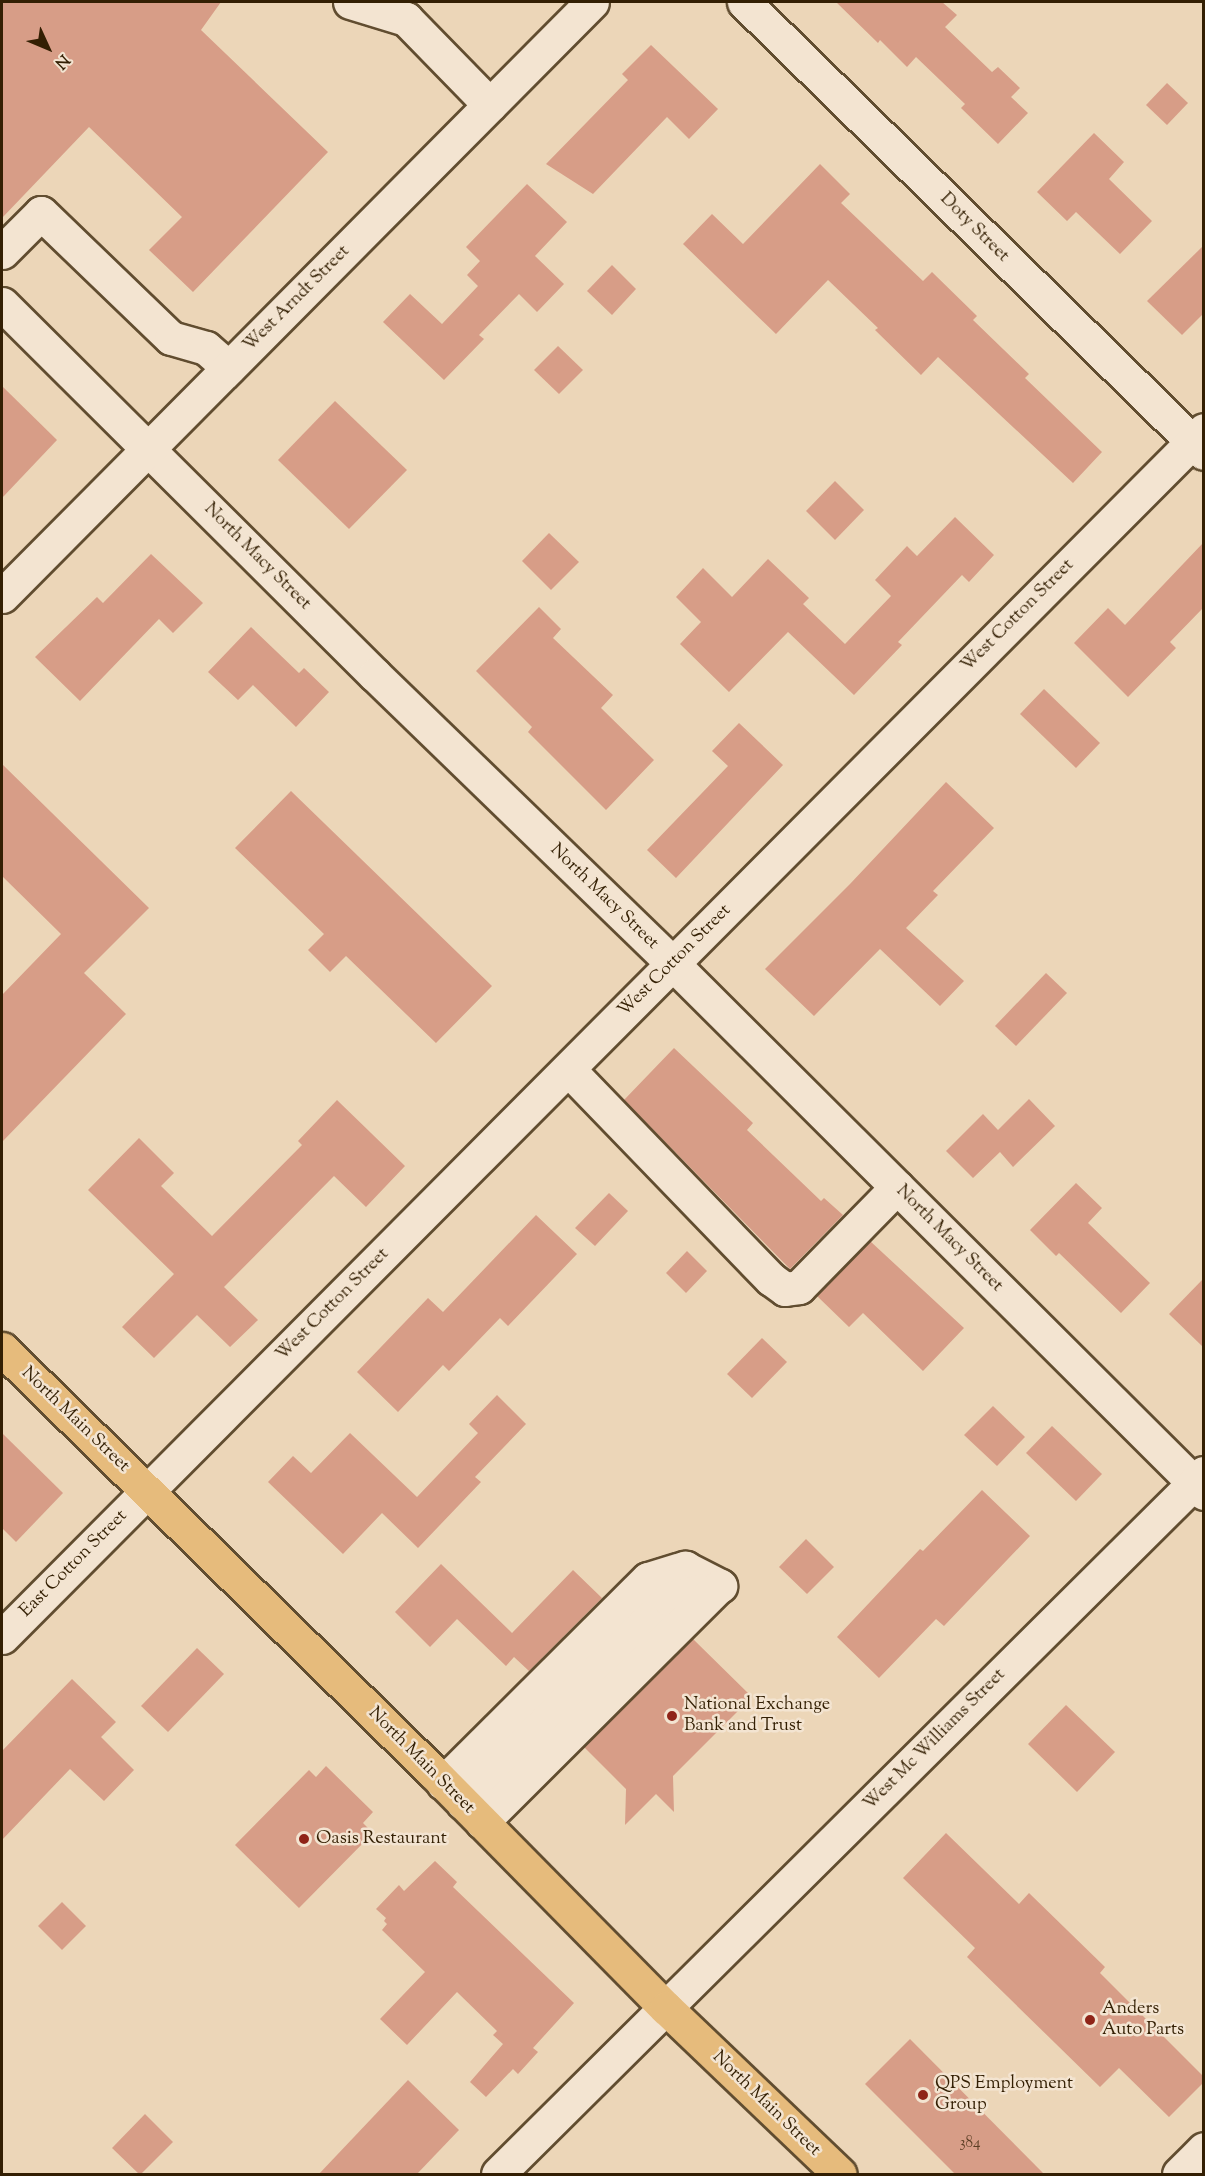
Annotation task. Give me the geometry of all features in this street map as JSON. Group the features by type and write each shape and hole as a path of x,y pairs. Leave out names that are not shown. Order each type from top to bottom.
{"main road":[{"name":"North Main Street","path":"2,1349 463,1803 666,2007 840,2175"}],"street":[{"path":"350,2 406,19 490,105"},
{"name":"West Arndt Street","path":"2,596 592,2"},
{"name":"Doty Street","path":"744,2 1200,442"},
{"path":"2,252 41,213 171,338 206,348 229,368"},
{"name":"North Macy Street","path":"2,304 375,675 672,963 1200,1483"},
{"name":"West Cotton Street","path":"147,1492 672,963 1200,442"},
{"path":"568,1069 771,1279 785,1289 800,1287 897,1187"},
{"name":"West Mc Williams Street","path":"498,2175 1200,1483"},
{"name":"East Cotton Street","path":"2,1636 147,1492"},
{"path":"685,1568 720,1586 463,1803 648,1579 685,1568"},
{"path":"1179,2175 1203,2149"}],"building":[{"path":"2,2 221,2 201,30 328,152 193,292 149,250 182,217 89,127 2,218"},
{"path":"836,2 942,2 957,15 945,27 992,72 998,67 1020,88 1011,97 1028,113 998,144 961,108 965,104 916,57 907,67 880,40 878,43"},
{"path":"651,45 718,109 689,139 667,117 593,194 546,164 628,80 622,74"},
{"path":"1167,83 1188,103 1167,125 1146,105"},
{"path":"1094,133 1124,162 1109,179 1152,221 1120,254 1076,212 1067,221 1037,192"},
{"path":"820,164 850,194 841,203 923,281 932,272 977,316 973,320 1029,374 1025,378 1102,452 1073,483 938,357 921,375 875,330 878,328 828,280 776,334 683,244 712,214 743,244"},
{"path":"527,184 567,222 535,256 564,284 537,312 519,294 479,335 484,339 444,380 383,322 410,294 442,324 478,286 467,275 480,261 466,247"},
{"path":"1203,246 1203,314 1182,335 1147,301"},
{"path":"612,265 636,289 612,315 587,291"},
{"path":"558,346 583,370 559,394 534,370"},
{"path":"2,386 57,440 2,498"},
{"path":"335,401 407,470 349,529 278,460"},
{"path":"835,481 864,510 835,540 806,511"},
{"path":"955,517 994,555 969,582 962,575 898,642 902,645 854,695 788,632 729,692 680,644 701,622 676,597 703,568 732,597 768,559 809,598 803,604 845,644 891,596 875,580 907,546 917,556"},
{"path":"549,533 579,562 551,590 522,561"},
{"path":"1203,543 1203,608 1170,642 1176,648 1128,697 1074,643 1108,608 1125,625"},
{"path":"151,554 203,603 173,633 159,619 80,701 35,657 97,597 103,603"},
{"path":"539,607 561,629 553,638 613,695 601,708 654,760 606,810 528,732 532,727 476,671"},
{"path":"251,627 299,673 304,668 329,692 296,727 253,685 238,700 208,672"},
{"path":"1044,689 1100,743 1076,768 1020,714"},
{"path":"739,723 783,765 676,878 647,850 728,766 712,751"},
{"path":"2,764 149,908 84,973 126,1014 2,1142 2,995 61,934 2,876"},
{"path":"946,782 994,828 933,891 938,895 906,928 964,981 940,1006 880,949 814,1016 765,969 850,884"},
{"path":"291,791 492,986 436,1043 346,956 330,972 308,950 324,934 235,848"},
{"path":"1046,973 1067,993 1016,1046 995,1026"},
{"path":"674,1048 753,1123 747,1130 821,1201 824,1198 843,1215 790,1269 624,1100"},
{"path":"1029,1099 1055,1126 1013,1167 1000,1152 973,1178 946,1151 983,1114 998,1130"},
{"path":"337,1100 405,1166 366,1207 334,1176 224,1287 258,1320 230,1347 197,1315 154,1358 122,1327 174,1274 88,1190 139,1138 174,1173 161,1186 212,1236 302,1145 298,1141"},
{"path":"1076,1183 1102,1208 1088,1223 1150,1283 1121,1313 1059,1253 1056,1256 1030,1230"},
{"path":"609,1193 628,1211 595,1246 575,1228"},
{"path":"536,1215 577,1254 508,1326 500,1318 449,1371 443,1365 398,1412 357,1372 428,1298 443,1312"},
{"path":"870,1241 964,1328 923,1371 863,1313 849,1327 817,1296"},
{"path":"687,1251 707,1271 686,1293 666,1273"},
{"path":"1203,1279 1203,1347 1169,1314"},
{"path":"762,1338 787,1362 752,1398 727,1374"},
{"path":"497,1395 526,1424 475,1477 481,1482 418,1548 382,1513 343,1554 268,1482 293,1456 311,1473 350,1433 417,1497 478,1433 469,1424"},
{"path":"993,1406 1025,1437 997,1466 964,1435"},
{"path":"1052,1426 1102,1474 1076,1501 1026,1453"},
{"path":"2,1433 63,1493 16,1542 2,1528"},
{"path":"982,1490 1030,1536 944,1626 936,1619 879,1678 837,1637 920,1549 923,1551"},
{"path":"806,1539 834,1567 807,1594 779,1567"},
{"path":"441,1564 512,1633 573,1570 602,1598 529,1671 514,1657 506,1666 457,1619 430,1647 395,1612"},
{"name":"National Exchange Bank and Trust","path":"693,1639 752,1697 673,1776 674,1812 656,1794 625,1825 626,1789 584,1747"},
{"path":"197,1648 224,1674 168,1732 141,1706"},
{"path":"72,1679 116,1722 101,1737 134,1770 104,1801 70,1769 2,1840 2,1751"},
{"path":"1066,1705 1115,1752 1077,1792 1028,1744"},
{"name":"Oasis Restaurant","path":"326,1766 373,1812 363,1823 373,1833 299,1908 235,1845 309,1770 316,1777"},
{"name":"Anders Auto Parts","path":"946,1833 1019,1904 1029,1893 1105,1967 1100,1973 1203,2076 1203,2083 1169,2117 1119,2068 1100,2087 967,1957 975,1948 903,1878"},
{"path":"435,1861 457,1882 453,1887 574,2003 533,2048 538,2052 518,2074 513,2069 486,2097 470,2082 503,2044 493,2035 497,2031 457,1992 407,2045 380,2019 425,1972 382,1930 387,1924 384,1921 386,1918 376,1909 399,1885 404,1891"},
{"path":"62,1902 86,1926 62,1950 38,1926"},
{"path":"910,2039 1045,2175 956,2175 865,2084"},
{"path":"408,2080 459,2130 416,2175 318,2175"},
{"path":"145,2114 173,2142 140,2175 112,2148"}],"place":[{"name":"National Exchange Bank and Trust","path":"672,1716"},
{"name":"Oasis Restaurant","path":"304,1839"},
{"name":"Anders Auto Parts","path":"1090,2020"},
{"name":"QPS Employment Group","path":"923,2095"}]}
